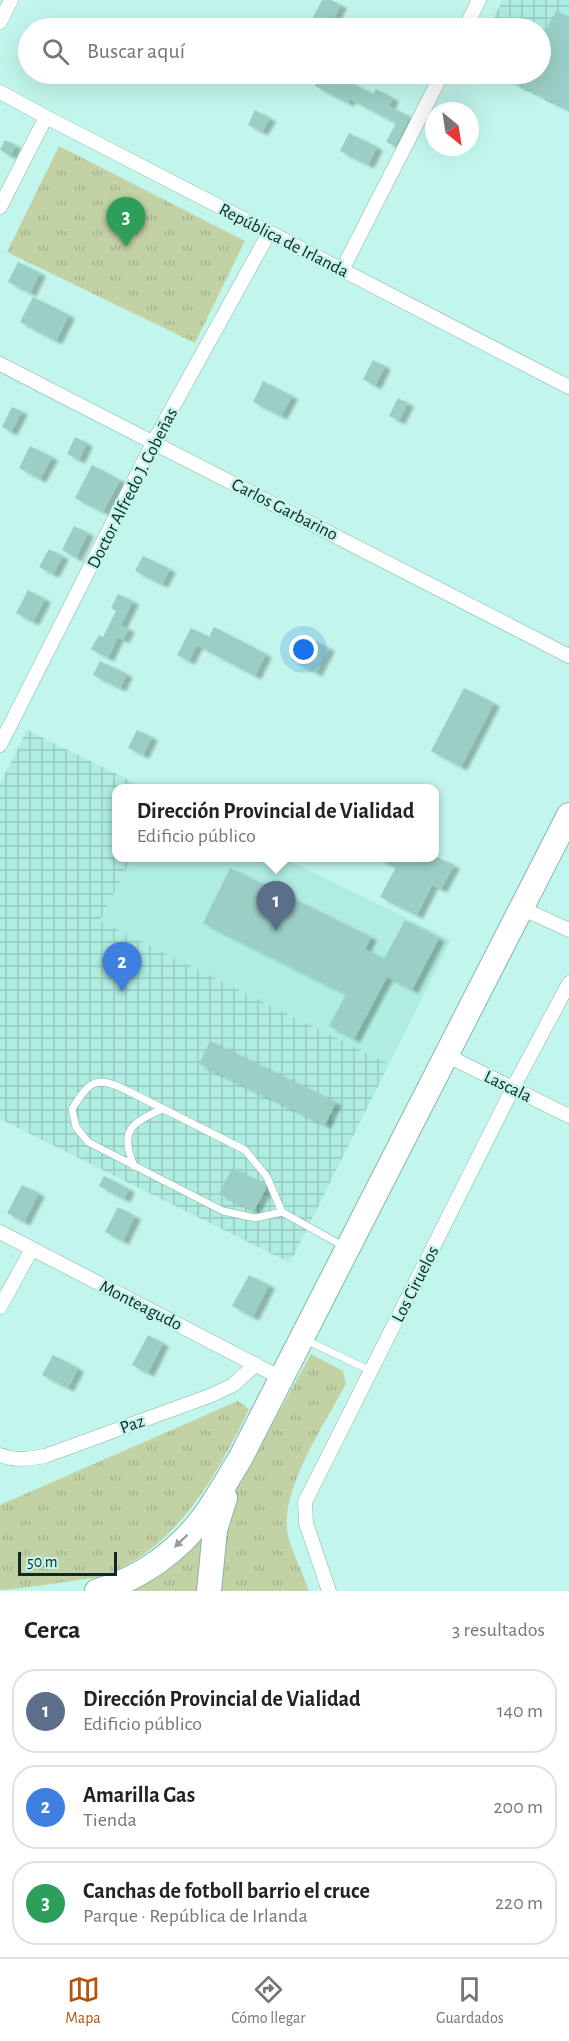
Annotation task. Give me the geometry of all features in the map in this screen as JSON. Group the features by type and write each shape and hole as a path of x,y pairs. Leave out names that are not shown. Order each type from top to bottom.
{"highway":[{"path":"97,1591 139,1573 163,1558 184,1539 205,1515 240,1460 569,815"},
{"path":"209,1591 215,1530 240,1460"}],"street":[{"path":"0,22 11,0"},
{"path":"470,18 479,0"},
{"path":"342,270 437,84"},
{"name":"República de Irlanda","path":"0,92 268,233 569,387"},
{"path":"0,207 46,117"},
{"name":"Doctor Alfredo J. Cobeñas","path":"0,745 154,441 268,233"},
{"name":"Carlos Garbarino","path":"0,364 154,441 569,656"},
{"path":"521,908 569,930"},
{"name":"Los Ciruelos","path":"329,1591 306,1523 305,1502 513,1088 569,983"},
{"name":"Lascala","path":"446,1055 569,1116"},
{"name":"Monteagudo","path":"0,1232 282,1378"},
{"path":"0,1307 32,1249"},
{"name":"Paz","path":"0,1455 16,1460 45,1456 212,1395 232,1385 256,1364"}],"lane":[{"path":"282,1212 255,1218 223,1210 88,1142 76,1127 72,1109 83,1091 95,1082 110,1082 163,1108 245,1150 267,1177 282,1212 347,1249"},
{"path":"134,1166 126,1139 130,1129 142,1118 163,1108"},
{"path":"302,1338 371,1371"}],"shaded area":[{"path":"503,0 569,0 569,112 512,84 551,84 551,18 493,18"},
{"path":"27,730 137,784 112,784 112,862 130,862 100,921 389,1064 290,1263 0,1119 0,784"},
{"path":"130,862 292,862 451,940 389,1064 100,921"}],"green space":[{"path":"59,146 245,241 195,343 7,252"},
{"path":"311,1354 343,1371 346,1384 307,1455 291,1494 287,1513 288,1536 309,1591 219,1591 227,1521 237,1488"},
{"path":"238,1401 249,1409 223,1459 192,1507 154,1547 131,1563 102,1576 0,1590 0,1505"},
{"path":"209,1527 200,1558 197,1591 128,1591"}],"building":[{"path":"322,0 331,0 341,5 334,18 313,18"},
{"path":"556,11 569,17 569,110 518,84 551,84 551,20"},
{"path":"316,84 354,84 373,94 376,89 393,98 389,106 410,117 395,146 386,142 396,123 350,99 348,103 315,86"},
{"path":"255,110 270,118 262,132 248,125"},
{"path":"349,133 377,147 368,165 340,151"},
{"path":"5,140 16,145 10,156 0,150"},
{"path":"18,262 40,273 30,293 8,282"},
{"path":"33,297 69,315 56,341 20,322"},
{"path":"373,360 385,366 375,386 363,379"},
{"path":"263,381 292,396 281,416 253,402"},
{"path":"398,398 408,403 399,421 389,416"},
{"path":"12,407 22,411 11,432 2,427"},
{"path":"75,437 87,443 79,460 67,454"},
{"path":"30,446 52,457 40,479 19,468"},
{"path":"92,465 120,480 103,512 75,498"},
{"path":"74,526 88,533 76,558 62,550"},
{"path":"49,549 63,556 53,574 39,567"},
{"path":"143,556 170,569 162,584 135,571"},
{"path":"28,590 45,599 33,622 16,613"},
{"path":"118,594 133,601 121,625 129,629 123,640 118,637 108,658 91,649 99,635 103,637 116,611 111,608"},
{"path":"214,627 266,654 255,676 197,645 189,661 177,655 191,628 209,637"},
{"path":"304,635 329,648 316,673 291,660"},
{"path":"100,661 127,674 120,688 93,675"},
{"path":"464,688 494,703 461,767 431,751"},
{"path":"137,730 152,737 143,755 128,748"},
{"path":"439,858 454,865 441,889 432,885 417,915 380,897 396,867 385,862 439,862"},
{"path":"230,868 371,937 365,949 384,959 405,920 439,938 412,990 387,977 354,1039 329,1026 346,994 203,923"},
{"path":"210,1041 336,1102 325,1125 199,1064"},
{"path":"232,1168 263,1183 266,1188 254,1211 219,1194"},
{"path":"104,1176 129,1189 124,1199 99,1186"},
{"path":"22,1185 39,1193 24,1222 7,1213"},
{"path":"118,1207 135,1216 123,1241 105,1232"},
{"path":"249,1275 269,1285 253,1317 232,1306"},
{"path":"148,1335 163,1343 148,1373 132,1365"},
{"path":"53,1355 78,1368 68,1388 42,1375"}],"place":[{"name":"Canchas de fotboll barrio el cruce","path":"126,247"},
{"name":"Dirección Provincial de Vialidad","path":"276,931"},
{"name":"Amarilla Gas","path":"122,992"}]}
